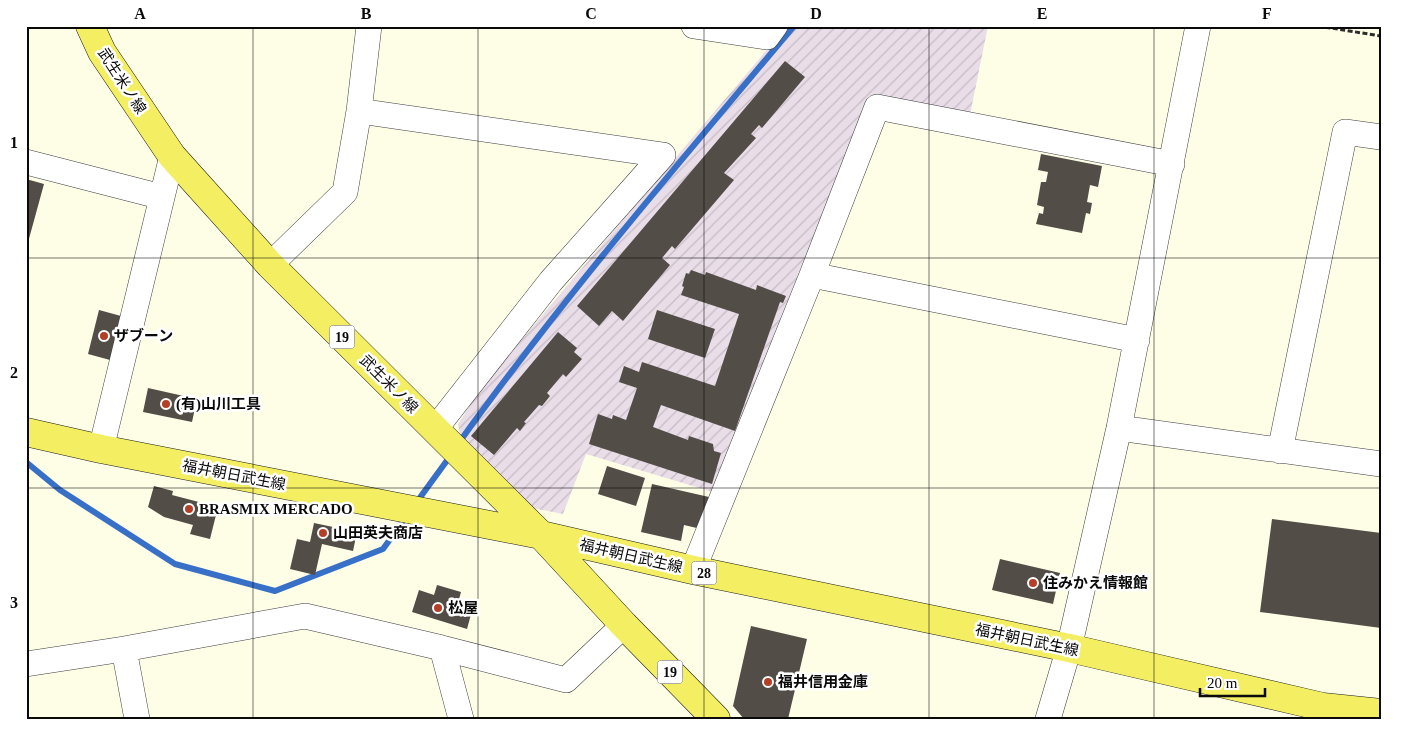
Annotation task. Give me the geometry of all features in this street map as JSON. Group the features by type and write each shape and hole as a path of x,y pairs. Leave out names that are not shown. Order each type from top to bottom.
{"main road":[{"name":"武生米ノ線","path":"90,26 102,52 172,156 270,265 541,535 624,625 716,719"},
{"name":"福井朝日武生線","path":"26,432 101,449 541,535 693,570 1069,648 1323,707 1381,713"}],"street":[{"path":"270,265 345,192 359,111 369,26"},
{"path":"694,26 767,37 776,26"},
{"path":"1048,719 1069,648 1119,428 1198,26"},
{"path":"693,570 812,275 877,107 1172,164"},
{"path":"359,111 663,155 551,281 435,429"},
{"path":"1280,451 1345,132 1381,137"},
{"path":"101,449 172,156"},
{"path":"26,162 162,197"},
{"path":"812,275 1137,340"},
{"path":"1119,428 1381,464"},
{"path":"26,664 124,649 305,616 442,648 566,680 624,625"},
{"path":"442,648 461,719"},
{"path":"124,649 137,719"}],"path":[{"path":"1318,26 1381,36"}],"shaded area":[{"path":"787,26 988,26 970,115 869,96 713,492 586,454 563,514 517,505 460,436 458,424 483,385"}],"building":[{"path":"785,61 805,77 762,128 759,125 751,134 756,138 724,173 734,180 675,249 672,246 662,258 670,265 623,321 612,311 599,326 577,306"},
{"path":"1041,154 1102,166 1098,187 1090,185 1087,202 1092,203 1090,214 1086,213 1082,233 1036,224 1039,213 1043,214 1044,207 1037,205 1041,182 1046,182 1048,172 1038,170"},
{"path":"26,179 44,184 27,246 26,246"},
{"path":"691,270 705,275 706,272 756,290 757,285 786,296 783,303 780,302 735,431 661,405 653,427 688,440 689,436 713,444 714,451 721,453 712,484 589,444 598,414 612,419 613,415 626,420 637,388 619,382 624,366 639,372 642,362 715,386 739,314 681,295 686,273 689,274"},
{"path":"99,310 121,316 110,360 88,354"},
{"path":"657,310 715,329 705,358 648,339"},
{"path":"558,332 577,348 574,352 582,359 566,377 563,374 547,393 550,396 542,406 539,405 524,422 526,423 520,431 517,428 494,455 471,436"},
{"path":"148,388 197,399 192,422 143,412"},
{"path":"607,466 645,478 636,506 598,494"},
{"path":"652,484 709,497 701,529 684,525 681,541 641,532"},
{"path":"154,486 173,491 172,495 218,507 210,539 190,534 193,525 164,517 148,507"},
{"path":"1272,519 1381,533 1381,628 1260,612"},
{"path":"314,523 357,532 353,551 322,544 315,575 290,569 297,539 310,542"},
{"path":"1000,559 1060,573 1053,604 992,590"},
{"path":"437,585 461,592 458,603 473,607 467,629 412,612 419,590 434,595"},
{"path":"751,626 807,639 788,719 744,719 733,706"}],"waterway":[{"path":"458,444 580,284 794,26"},
{"path":"416,503 451,455"},
{"path":"26,462 60,490 175,564 275,591 383,549 407,516"}],"place":[{"name":"ザブーン","path":"104,336"},
{"name":"(有)山川工具","path":"166,404"},
{"name":"BRASMIX MERCADO","path":"189,509"},
{"name":"山田英夫商店","path":"323,533"},
{"name":"住みかえ情報館","path":"1033,583"},
{"name":"松屋","path":"438,608"},
{"name":"福井信用金庫","path":"768,682"}]}
